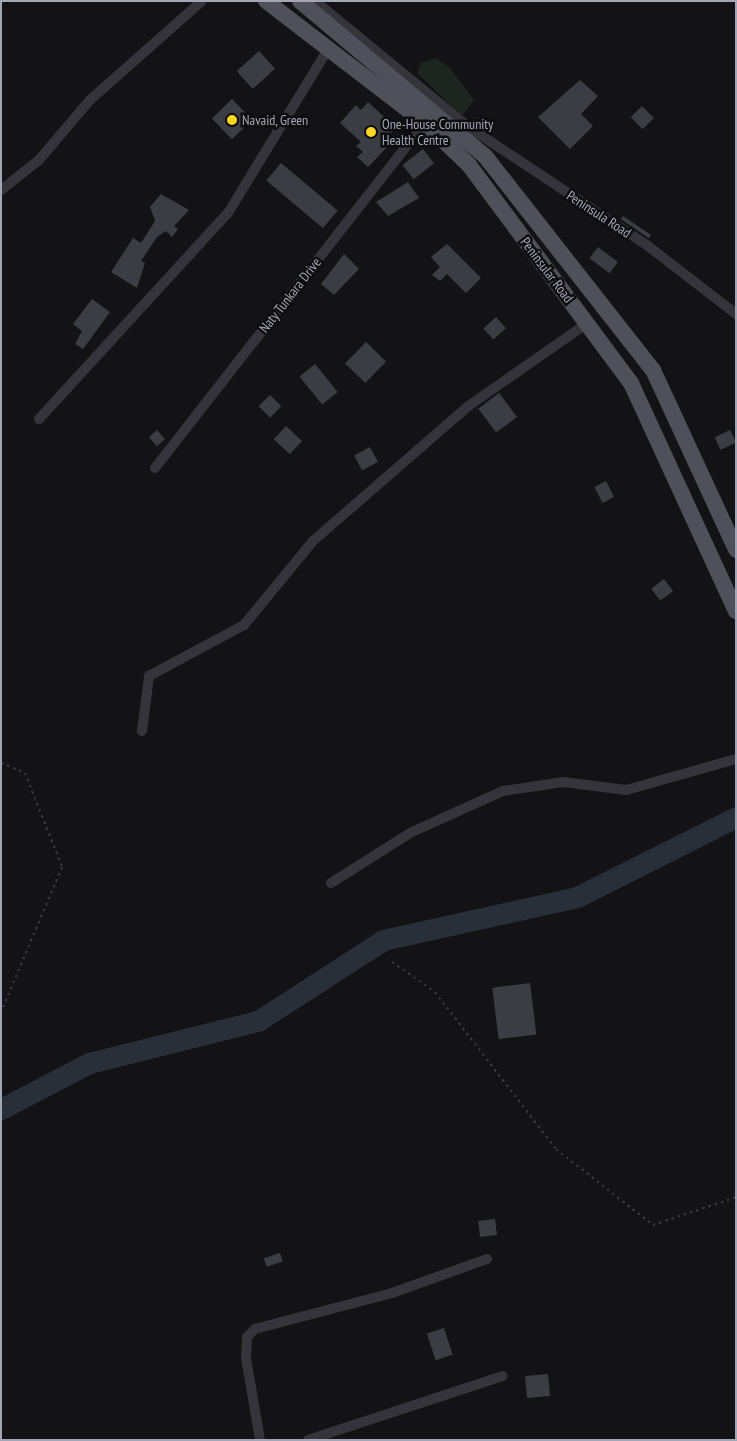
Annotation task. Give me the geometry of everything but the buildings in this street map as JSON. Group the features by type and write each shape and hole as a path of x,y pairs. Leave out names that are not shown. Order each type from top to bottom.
{"main road":[{"name":"Peninsular Road","path":"266,1 327,51 425,123 469,166 631,383 736,611"},
{"name":"Peninsular Road","path":"300,1 456,127 485,156 653,370 736,550"}],"street":[{"path":"1,190 39,160 90,100 202,1"},
{"path":"315,1 473,130"},
{"path":"39,419 228,213 327,51"},
{"name":"Naty Tunkara Drive","path":"155,468 425,123"},
{"name":"Peninsula Road","path":"456,127 473,130 648,246 736,314"},
{"path":"142,731 149,676 244,625 313,541 467,407 586,324"},
{"path":"331,882 412,832 503,791 563,782 626,790 736,760"},
{"path":"260,1440 246,1358 247,1337 255,1329 392,1293 487,1259"},
{"path":"308,1440 503,1376"}],"path":[{"path":"1,763 25,773 62,866 1,1012"},
{"path":"392,962 435,992 556,1149 653,1225 736,1197"}],"shaded area":[{"path":"436,58 449,67 474,100 462,116 417,73 421,63"}],"waterway":[{"path":"1,1109 89,1063 258,1021 383,940 577,897 736,817"}],"place":[{"name":"Navaid, Green","path":"232,120"},
{"name":"One-House Community Health Centre","path":"371,132"}]}
